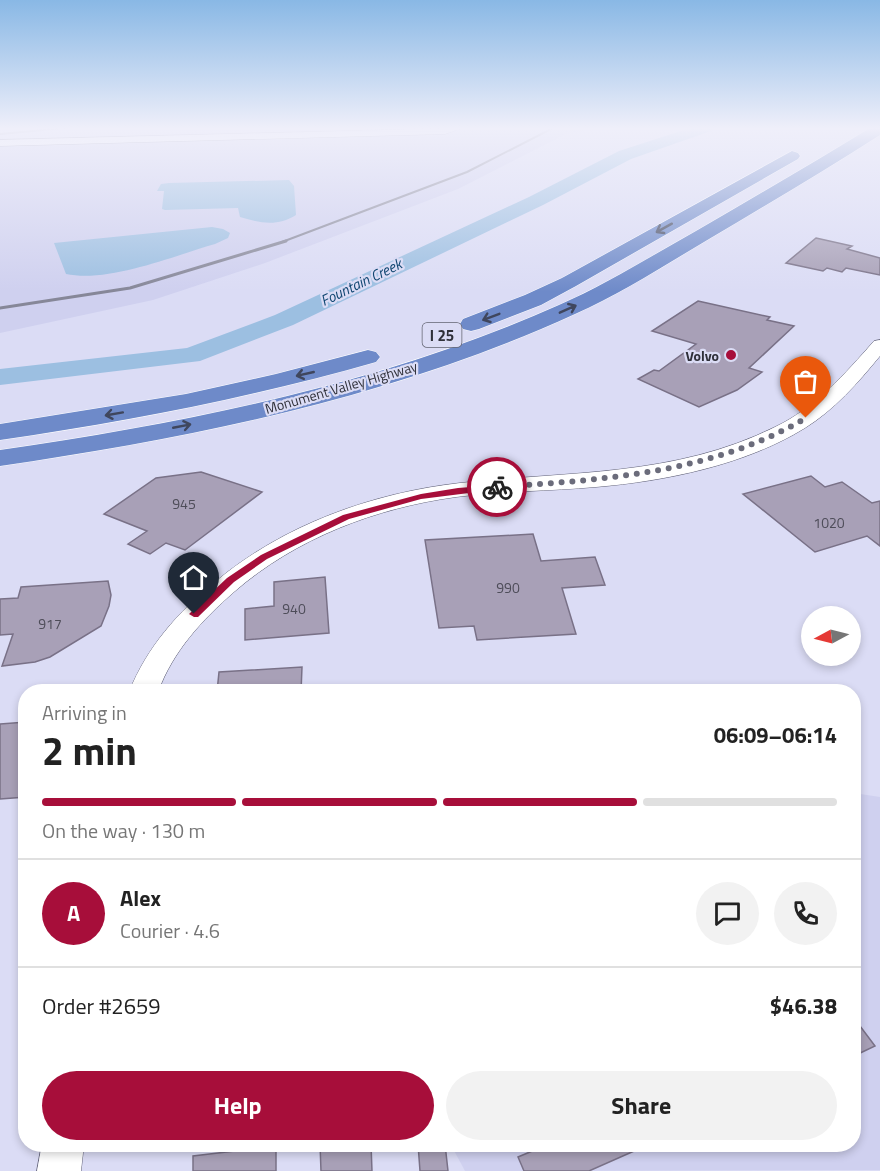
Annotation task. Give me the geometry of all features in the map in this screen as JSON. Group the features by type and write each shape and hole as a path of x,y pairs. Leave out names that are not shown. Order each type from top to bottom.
{"highway":[{"name":"I 25","path":"455,330 533,300 569,282 746,183"},
{"name":"Monument Valley Highway","path":"0,458 105,441 268,408 397,373 513,332 602,292 790,183"},
{"name":"Monument Valley Highway","path":"0,432 105,416 251,387 389,351"}],"street":[{"path":"147,684 166,647 230,580 264,557 304,536 346,517 421,497 458,490 601,480 678,467 712,458 765,440 806,418 828,403 879,348"},
{"path":"58,1171 62,1152"}],"shaded area":[{"path":"0,183 470,183 265,263 153,300 0,333"},
{"path":"291,183 294,186 296,215 282,221 261,222 240,217 238,208 165,210 162,209 164,191 157,191 161,184"},
{"path":"212,227 230,233 228,238 141,267 102,275 66,274 54,243"},
{"path":"861,794 880,797 880,1170 465,1171 455,1152 861,1152"}],"building":[{"path":"816,238 852,246 847,249 880,258 880,275 846,268 842,272 827,268 823,271 786,263"},
{"name":"Volvo","path":"698,301 770,317 767,320 794,326 749,368 762,372 737,390 699,407 638,379 654,370 659,371 696,344 652,331"},
{"path":"201,472 262,492 185,550 166,543 150,554 128,544 147,531 104,514 156,478"},
{"path":"811,476 825,487 842,482 872,503 880,501 880,546 867,536 815,552 743,494"},
{"path":"533,534 541,561 595,557 605,585 562,588 576,634 477,640 474,626 439,628 425,540"},
{"path":"325,577 329,633 245,640 245,609 274,606 274,582"},
{"path":"108,581 111,595 101,626 50,657 35,662 2,666 13,634 0,635 0,599 18,598 21,587"},
{"path":"302,667 301,684 218,684 219,672"},
{"path":"18,723 18,798 0,799 0,724"},
{"path":"861,1027 875,1046 861,1053"},
{"path":"226,1152 276,1152 276,1171 193,1171 193,1156"},
{"path":"320,1152 371,1152 372,1171 321,1171"},
{"path":"419,1152 446,1152 448,1171 420,1171"},
{"path":"530,1152 632,1152 589,1171 524,1171 518,1157"}],"waterway":[{"name":"Fountain Creek","path":"0,377 191,355 284,320 572,183"}],"railway":[{"path":"282,242 439,183"},
{"path":"0,308 130,288 286,241"}],"way so far":[{"path":"497,487 601,480 678,467 755,444 785,431 806,418"}],"place":[{"name":"Volvo","path":"731,355"}],"route":[{"path":"194,614 230,580 264,557 346,517 421,497 458,490 497,487"}]}
